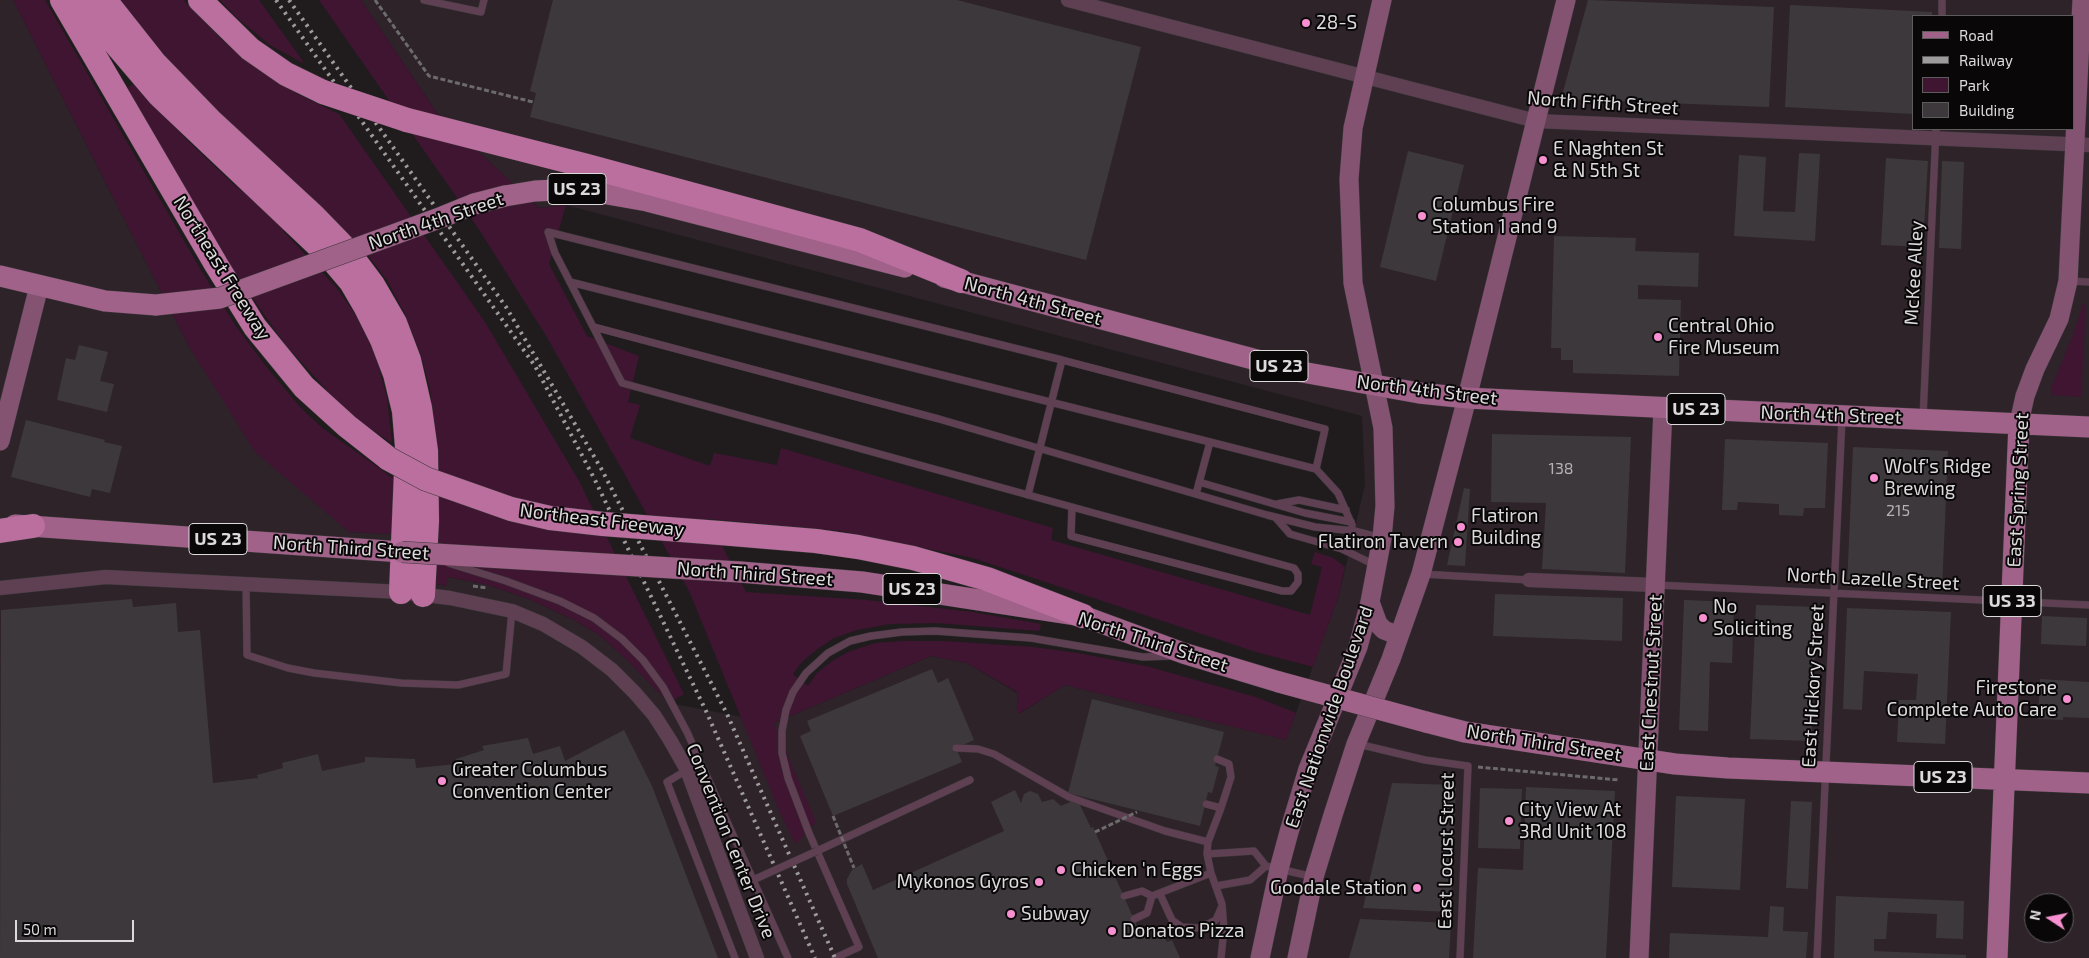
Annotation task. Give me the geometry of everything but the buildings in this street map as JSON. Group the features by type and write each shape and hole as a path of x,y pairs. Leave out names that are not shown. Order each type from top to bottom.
{"highway":[{"name":"Northeast Freeway","path":"62,0 217,266 255,327 304,387 347,426 389,459 426,479 511,509 550,518 816,541 858,547 913,558 987,578 1083,616"},
{"path":"78,0 159,95 329,256 351,282 365,306 382,340 395,374 404,411 408,447 412,594"},
{"path":"105,0 154,62 211,121 314,216 346,249 373,285 395,323 409,360 420,408 426,451 427,521 412,594"},
{"path":"200,0 250,49 286,74 323,92 407,120 587,166 860,240 961,281"},
{"path":"0,531 33,526"}],"main road":[{"name":"East Nationwide Boulevard","path":"1260,958 1272,868 1308,770 1358,647 1378,566 1382,538 1385,506 1383,428 1353,282 1349,231 1349,179 1354,128 1382,0"},
{"name":"East Nationwide Boulevard","path":"1297,958 1314,878 1356,744 1399,636 1421,574 1566,0"},
{"name":"East Spring Street","path":"1997,958 2019,424 2025,396 2035,369 2059,319 2068,281 2082,145 2082,0"},
{"name":"North 4th Street","path":"0,276 105,302 156,305 220,298 474,204 535,191 579,189 647,201 961,281 1302,372 1418,393 1467,398 1663,408 2089,427"},
{"path":"0,441 39,286"},
{"name":"East Chestnut Street","path":"1639,958 1663,408"},
{"name":"North Third Street","path":"0,525 740,572 862,582 1083,616 1183,654 1465,732 1647,760 1728,768 2089,783"},
{"path":"1370,602 1374,618 1378,624 1384,630 1399,636"}],"street":[{"name":"North Fifth Street","path":"1068,0 1536,121 1936,133 2082,145"},
{"name":"Convention Center Drive","path":"0,588 106,577 412,594 459,600 512,611 543,624 582,646 612,670 654,715 687,770 756,958"},
{"path":"1529,580 1655,585"}],"lane":[{"path":"424,0 481,12 484,0"},
{"path":"1942,0 1942,15"},
{"name":"McKee Alley","path":"1923,419 1936,133"},
{"path":"1072,507 1071,536 1282,591 1291,590 1298,582 1298,574 1294,568 622,383 555,253 548,232 1062,360 1325,429 1316,469"},
{"path":"2068,281 2089,282"},
{"path":"570,282 1052,401 1316,469 1338,493 1355,532"},
{"path":"594,327 939,419 1276,517 1315,527 1355,532 1382,538"},
{"path":"1028,495 1062,360"},
{"name":"East Hickory Street","path":"1817,958 1842,416"},
{"path":"1196,494 1210,442"},
{"path":"1199,482 1305,513 1351,522"},
{"path":"1276,504 1299,500 1346,510"},
{"path":"1276,517 1290,534 1342,549 1378,566"},
{"path":"402,552 506,581 560,601 594,618 622,638 643,660 663,687 687,732 788,958"},
{"path":"1421,574 1529,580"},
{"path":"246,584 247,655 288,668 314,673 401,683 458,685 506,674 512,611"},
{"name":"North Lazelle Street","path":"1655,585 2089,605"},
{"path":"835,958 859,947 817,851 788,778 782,752 782,731 786,710 794,692 806,673 828,653 850,641 902,632 980,633 1031,638 1143,657 1164,658 1183,654"},
{"name":"East Locust Street","path":"1356,744 1425,760 1468,766 1460,958"},
{"path":"956,748 978,749 994,754 1070,797 1165,831 1208,842"},
{"path":"1217,759 1228,764 1231,777 1208,842 1207,854 1211,873 1222,904 1224,929 1222,958"},
{"path":"687,770 667,782 734,958"},
{"path":"753,880 970,780"},
{"path":"1206,804 1221,808"},
{"path":"1207,854 1254,851 1272,868 1314,878"},
{"path":"1216,886 1250,880 1272,868"},
{"path":"1124,896 1142,891 1152,896 1160,894 1211,873"},
{"path":"1160,894 1172,920 1182,927 1200,928 1216,920 1222,904"},
{"path":"1134,919 1148,913 1152,896"}],"path":[{"path":"375,0 429,76 533,102"},
{"path":"469,586 495,591"},
{"path":"1468,766 1619,780"},
{"path":"1095,832 1137,812"},
{"path":"833,816 854,868"}],"shaded area":[{"path":"0,0 13,0 188,345 349,532 391,534 436,584 446,586 447,577 485,584 529,599 574,620 598,634 625,658 669,703 774,723 931,656 967,663 1017,693 1019,714 1065,685 1286,740 1339,595 1365,485 1362,416 566,205 539,208 437,113 361,0 2089,0 2089,958 0,958"}],"green space":[{"path":"13,0 45,0 202,272 235,325 268,369 301,408 321,427 393,478 394,494 391,534 349,532 255,452 188,345"},
{"path":"120,0 183,0 223,41 256,68 299,95 339,114 485,322 579,481 684,694 669,703 625,658 598,634 574,620 529,599 485,584 448,577 446,586 436,584 439,506 438,453 430,389 421,355 404,312 387,280 362,248 327,213 201,96 154,43"},
{"path":"220,0 259,0 305,64 270,45 236,17"},
{"path":"319,0 361,0 437,113 539,208 566,205 549,264 587,336 639,356 628,402 640,405 630,438 710,466 714,453 777,465 781,448 1053,528 1051,540 1310,615 1322,567 1311,564 1315,552 1333,558 1345,567 1339,595 1313,667 1256,652 973,558 841,531 708,519 746,592 867,600 973,612 1041,624 1039,631 937,623 890,624 857,630 834,638 801,663 793,674 808,686 817,673 832,661 848,652 875,643 945,641 1033,647 1078,653 1150,667 1259,698 1296,713 1286,740 1065,685 1018,714 1017,692 967,663 931,656 774,723 816,822 796,844 781,815 689,591 624,473 545,334 478,228"},
{"path":"134,84 188,141 231,182 286,227 283,231 335,286 353,311 375,353 387,398 392,443 362,423 335,399 285,344 231,267 127,88"},
{"path":"2083,304 2086,305 2081,397 2051,395 2052,386 2073,335"}],"railway":[{"path":"276,0 535,366 595,480 706,711 815,958"},
{"path":"289,0 506,307 602,470 727,714 835,958"}],"place":[{"name":"28-S","path":"1306,23"},
{"name":"E Naghten St & N 5th St","path":"1543,160"},
{"name":"Columbus Fire Station 1 and 9","path":"1422,216"},
{"name":"Central Ohio Fire Museum","path":"1658,337"},
{"name":"Wolf's Ridge Brewing","path":"1874,478"},
{"name":"Flatiron Building","path":"1461,527"},
{"name":"Flatiron Tavern","path":"1458,542"},
{"name":"No Soliciting","path":"1703,618"},
{"name":"Firestone Complete Auto Care","path":"2067,699"},
{"name":"Greater Columbus Convention Center","path":"442,781"},
{"name":"City View At 3Rd Unit 108","path":"1509,821"},
{"name":"Chicken 'n Eggs","path":"1061,870"},
{"name":"Mykonos Gyros","path":"1039,882"},
{"name":"Goodale Station","path":"1417,888"},
{"name":"Subway","path":"1011,914"},
{"name":"Donatos Pizza","path":"1112,931"}]}
